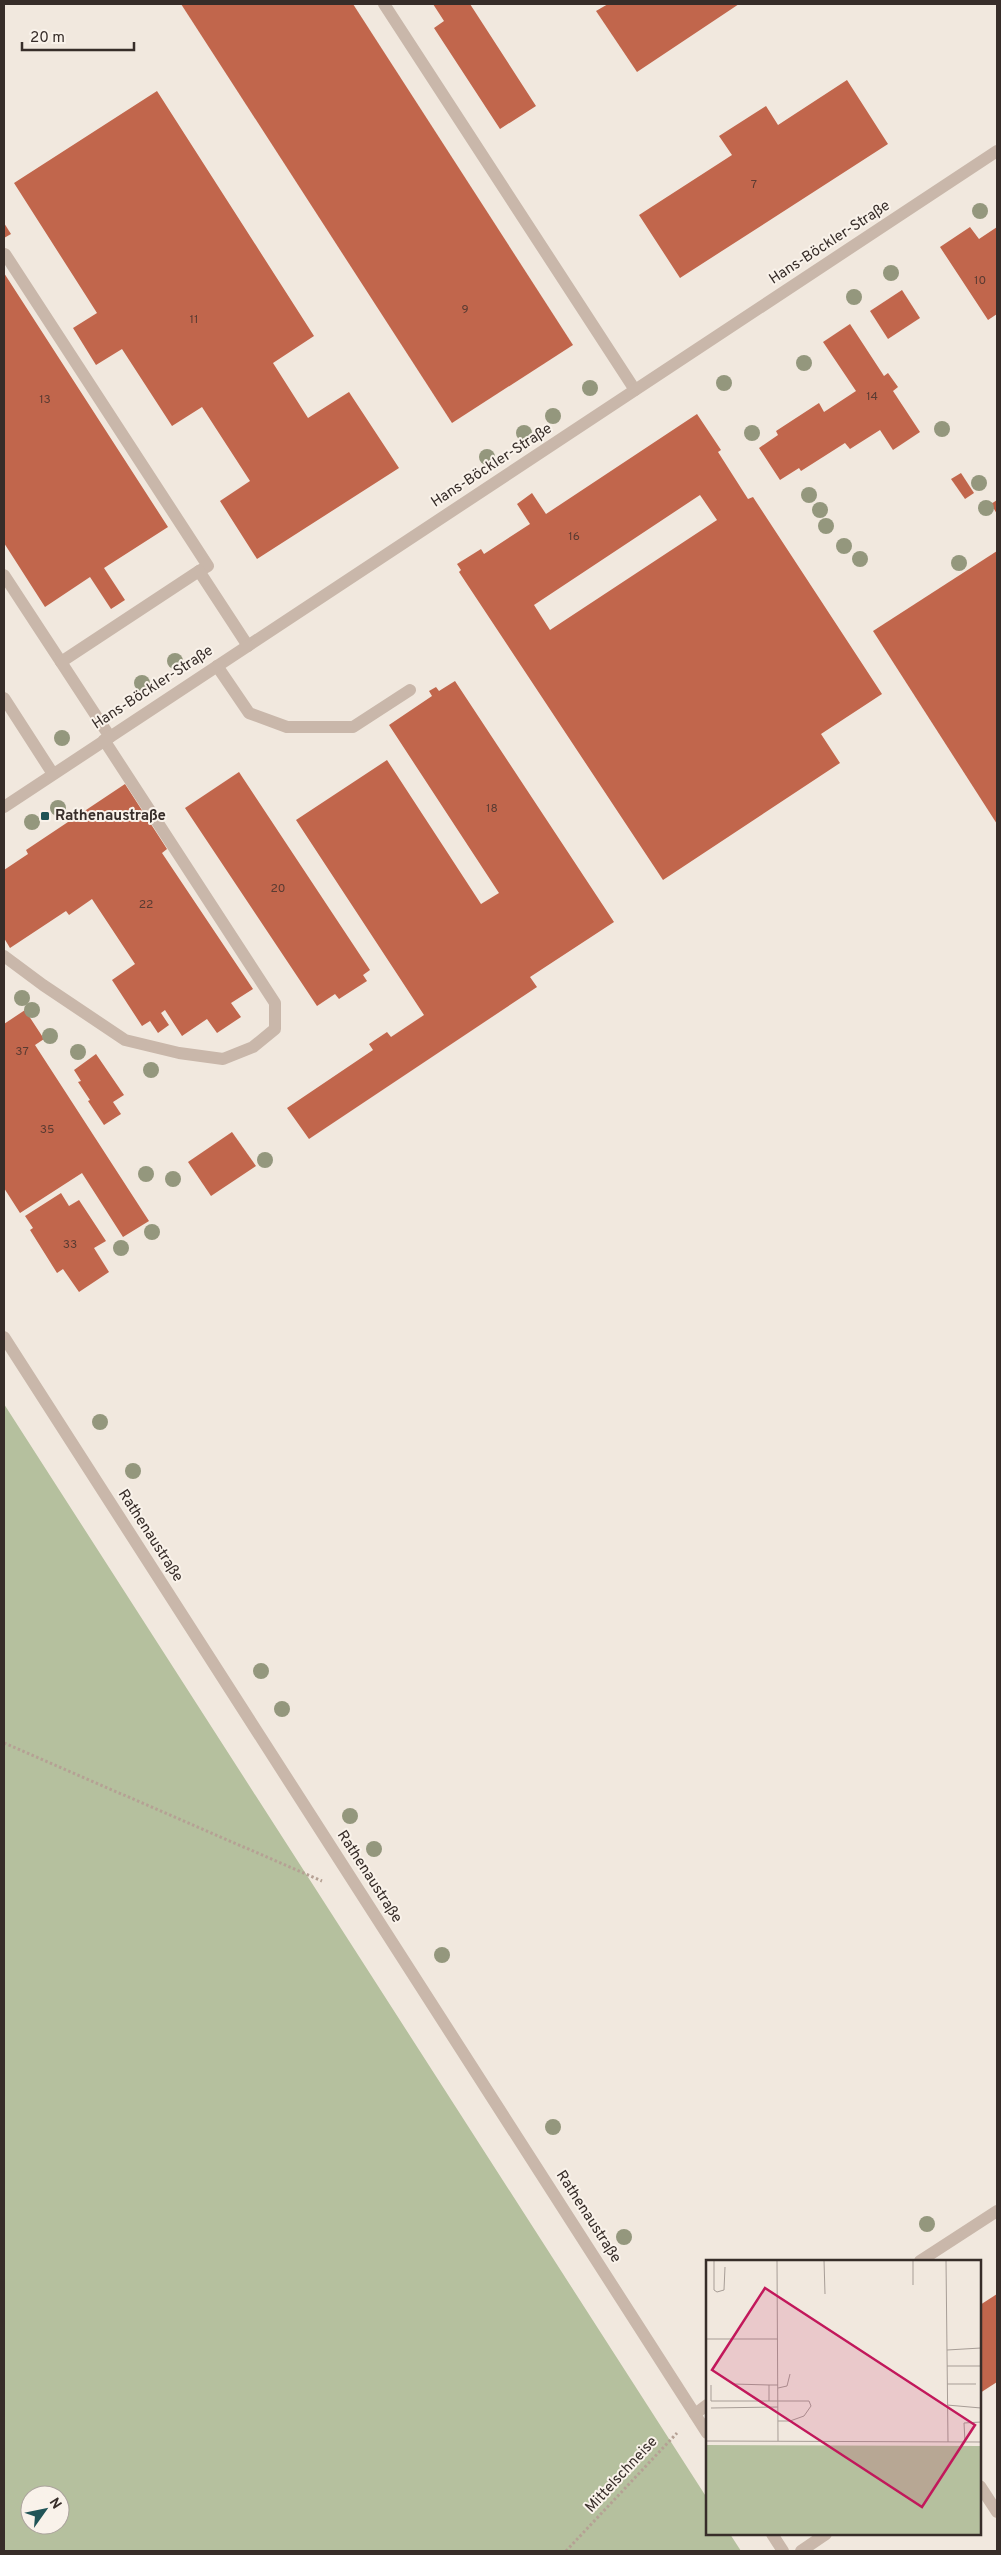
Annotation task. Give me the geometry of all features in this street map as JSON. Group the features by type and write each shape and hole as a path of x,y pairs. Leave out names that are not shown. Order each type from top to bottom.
{"street":[{"path":"384,4 635,390"},
{"name":"Hans-Böckler-Straße","path":"4,807 997,152"},
{"path":"5,254 208,566 61,662"},
{"path":"200,571 248,646"},
{"path":"4,575 61,662 275,1003 275,1029 253,1047 222,1058 179,1053 125,1040 43,985 4,956"},
{"path":"217,666 249,713 286,727 353,727 410,690"},
{"path":"4,698 53,774"},
{"name":"Rathenaustraße","path":"4,1337 706,2431"},
{"path":"922,2260 997,2211"},
{"path":"695,2414 706,2406"},
{"path":"981,2488 997,2512"},
{"path":"773,2535 783,2551"},
{"path":"801,2551 825,2535"}],"path":[{"path":"4,1743 364,1900"},
{"name":"Mittelschneise","path":"566,2551 695,2414"}],"green space":[{"path":"4,1404 706,2496 706,2535 731,2535 741,2551 4,2551"}],"building":[{"path":"181,4 353,4 573,345 452,423"},
{"path":"433,4 470,4 536,106 500,129 434,28 444,21"},
{"path":"608,4 739,4 637,72 596,11"},
{"path":"847,80 888,144 680,278 639,215 732,155 719,136 766,106 778,125"},
{"path":"157,91 314,336 273,363 308,418 349,392 399,468 257,559 220,501 250,481 202,407 172,426 122,349 96,365 73,328 97,313 14,183"},
{"path":"4,223 11,234 4,238"},
{"path":"970,227 979,239 997,227 997,314 988,320 940,247"},
{"path":"4,273 168,527 104,568 125,600 111,609 90,577 45,607 4,543"},
{"path":"902,290 920,318 888,339 870,311"},
{"path":"850,324 884,376 888,373 898,387 893,391 920,432 893,450 880,430 850,449 845,443 801,471 799,468 780,480 759,448 778,435 776,431 819,403 824,412 856,391 823,342"},
{"path":"697,414 721,450 718,452 748,499 753,497 882,694 821,734 840,763 663,880 459,572 461,570 457,564 481,549 484,554 530,524 517,504 532,493 546,514","holes":["700,495 717,520 550,630 534,605"]},
{"path":"961,473 974,493 965,499 951,479"},
{"path":"997,500 997,514 991,504"},
{"path":"997,551 997,824 873,631"},
{"path":"455,681 614,922 530,977 537,987 309,1139 287,1108 373,1050 369,1044 387,1032 391,1037 424,1015 296,820 387,760 481,904 499,893 389,725 432,696 429,691 436,687 439,691"},
{"path":"239,772 370,970 363,975 367,981 339,999 335,994 317,1006 185,808"},
{"path":"125,784 167,849 162,853 253,989 231,1003 241,1017 217,1033 207,1019 182,1036 165,1010 161,1013 169,1025 158,1033 150,1021 142,1026 112,980 135,964 92,899 69,915 66,911 10,948 4,938 4,870 28,854 26,850"},
{"path":"25,1010 44,1039 35,1045 149,1221 123,1237 82,1173 20,1213 4,1188 4,1024"},
{"path":"96,1054 124,1095 113,1102 121,1114 104,1125 88,1101 90,1100 78,1082 81,1081 74,1070"},
{"path":"232,1132 256,1166 211,1196 188,1162"},
{"path":"61,1193 69,1206 79,1200 106,1241 94,1248 109,1272 79,1292 63,1269 57,1273 30,1230 33,1228 25,1216"},
{"path":"997,2294 997,2382 981,2392 981,2304"}],"place":[{"name":"Rathenaustraße","path":"45,816"}]}
